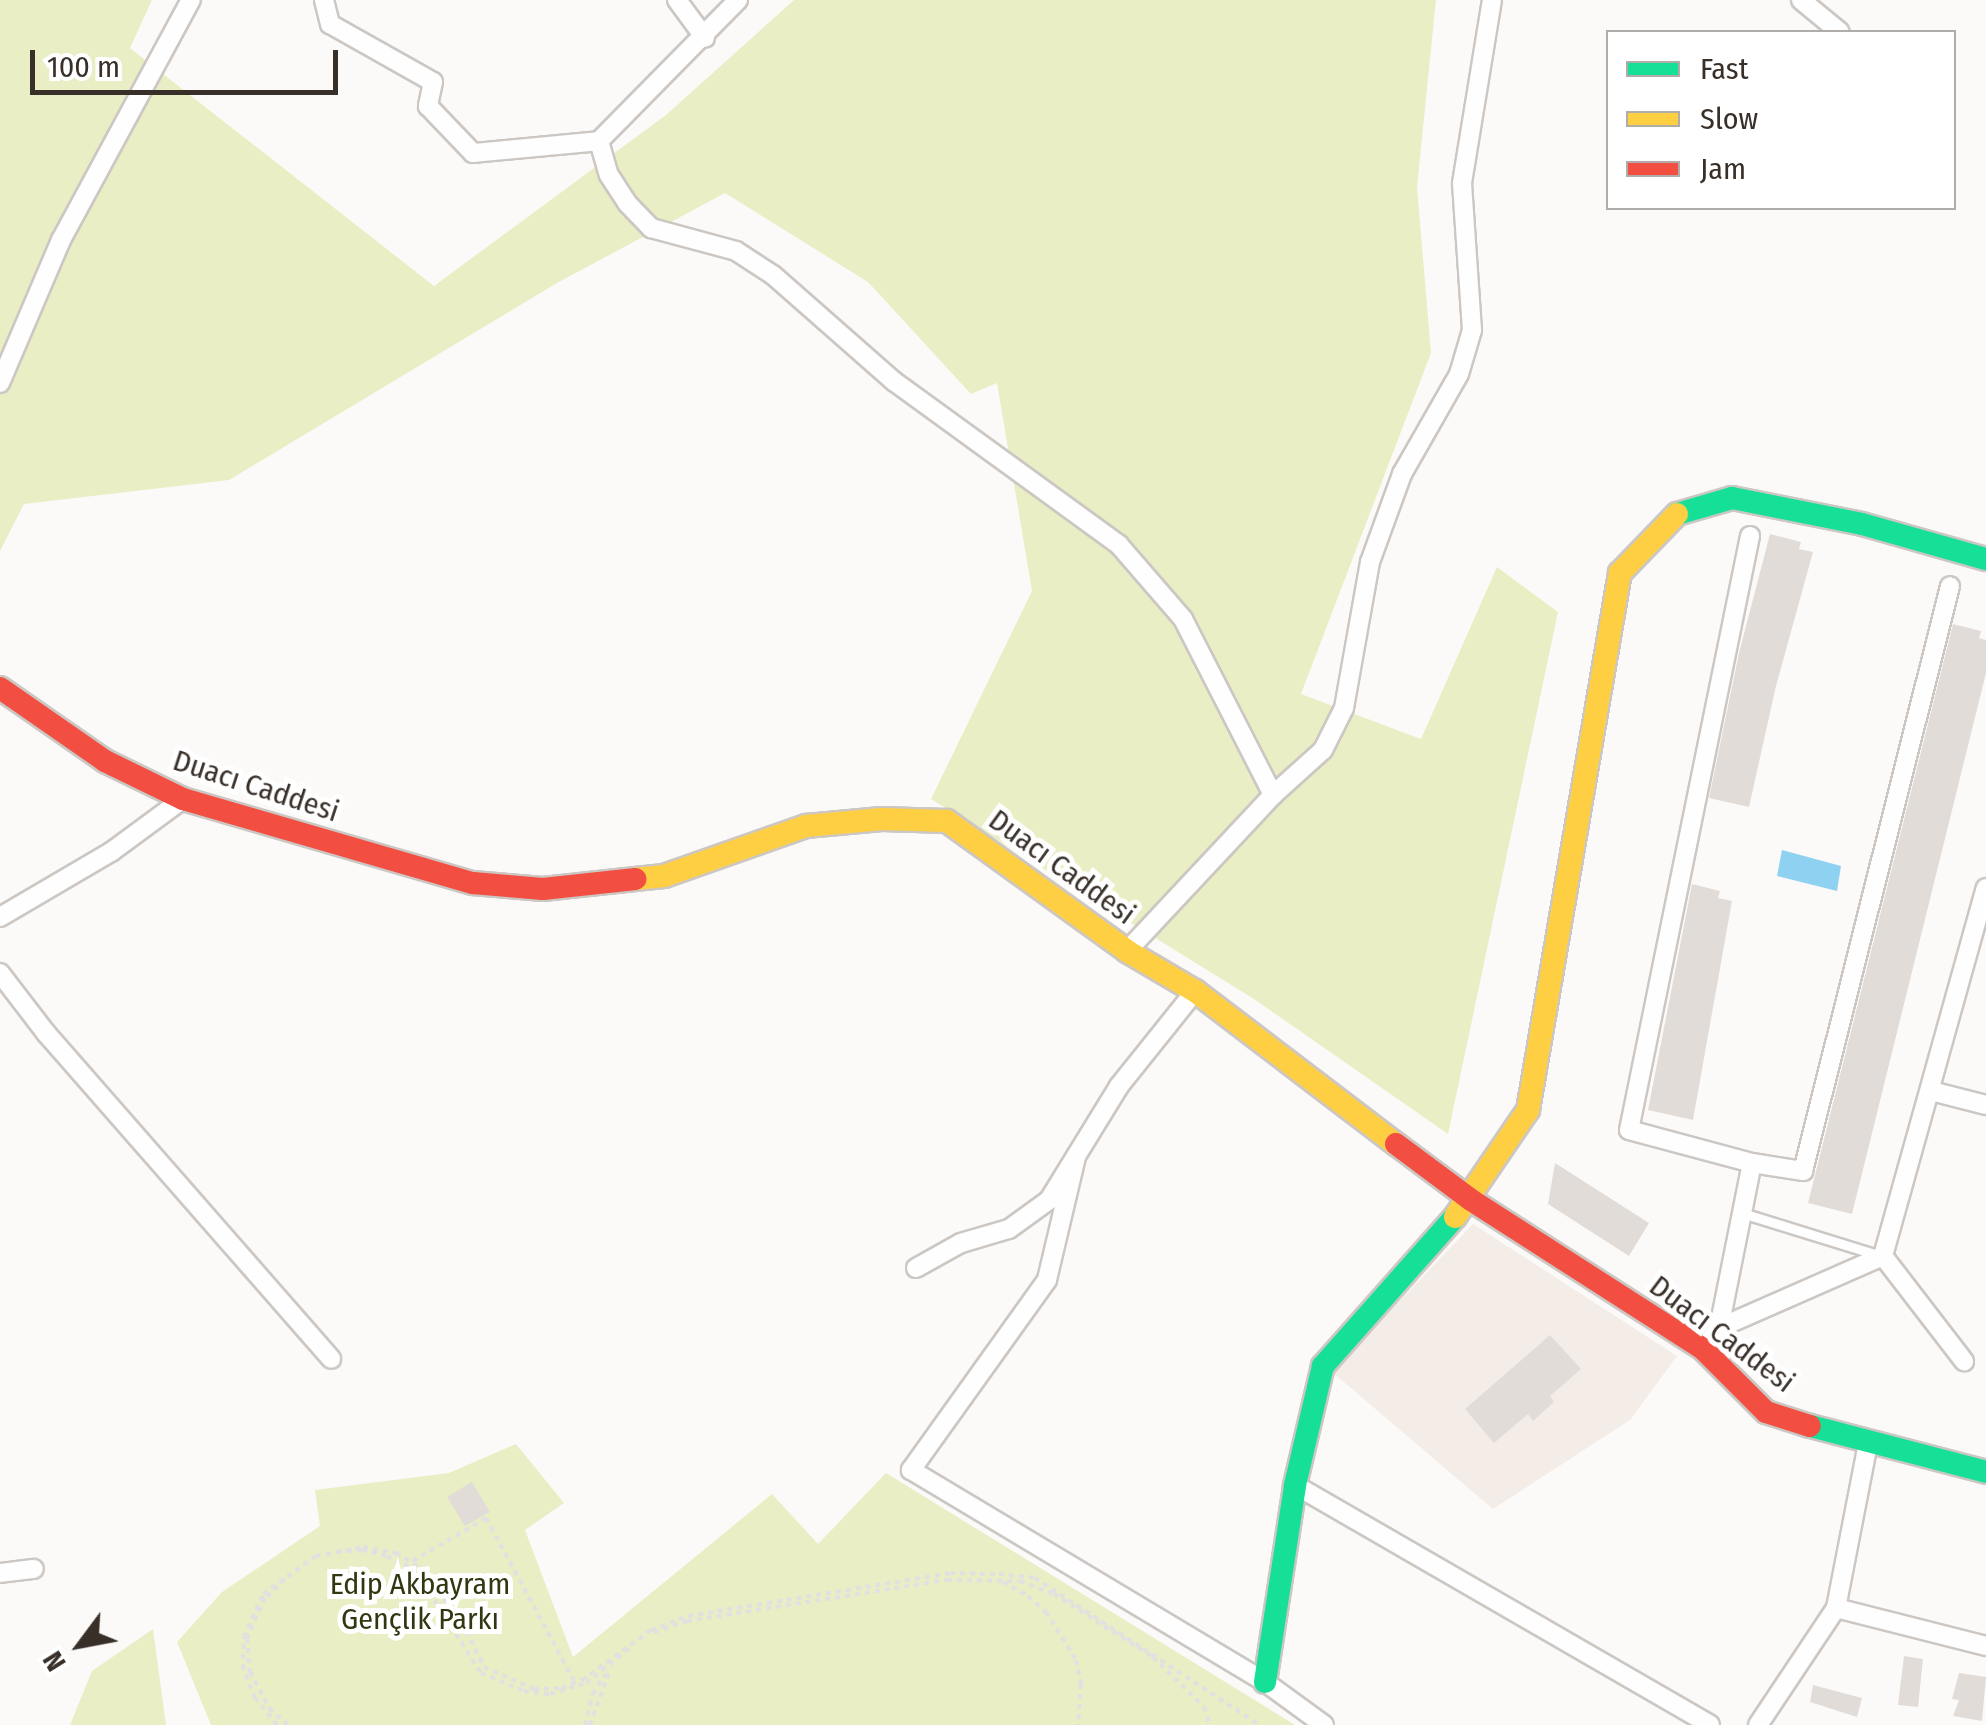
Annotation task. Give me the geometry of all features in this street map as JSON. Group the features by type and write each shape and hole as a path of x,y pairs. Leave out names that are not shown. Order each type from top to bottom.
{"street":[{"path":"0,383 60,240 191,0"},
{"path":"324,0 330,24 433,82 428,106 473,153 599,140 705,38 738,0"},
{"path":"677,0 705,38"},
{"path":"1127,951 1272,795 1323,750 1344,708 1370,562 1402,474 1459,374 1472,330 1462,183 1492,0"},
{"path":"1801,0 1838,30"},
{"path":"599,140 609,175 651,228 736,251 773,275 895,382 1119,544 1183,619 1272,795"},
{"path":"1264,1682 1295,1485 1323,1366 1471,1200 1528,1110 1620,574 1680,510 1732,498 1862,524 1986,559"},
{"path":"1750,536 1628,1130 1752,1163 1803,1171 1950,586"},
{"name":"Duacı Caddesi","path":"0,688 105,762 183,799 474,883 543,888 664,876 806,826 882,819 946,821 1127,951 1195,990 1471,1200 1703,1349 1766,1412 1868,1444 1986,1472"},
{"path":"0,918 111,852 183,799"},
{"path":"1719,1328 1882,1256 1984,907 1986,888"},
{"path":"0,974 46,1033 331,1359"},
{"path":"916,1268 962,1244 1009,1230 1049,1200 1119,1086 1195,990"},
{"path":"1931,1092 1986,1105"},
{"path":"1076,1157 1046,1280 911,1470 1264,1682 1324,1725"},
{"path":"1703,1349 1719,1328 1752,1163"},
{"path":"1882,1256 1964,1361"},
{"path":"1758,1725 1836,1608 1868,1444"},
{"path":"1295,1485 1710,1725"},
{"path":"0,1573 34,1569"},
{"path":"1836,1608 1986,1646"}],"lane":[{"path":"1742,1213 1882,1256"}],"path":[{"path":"404,1566 486,1518 576,1684"},
{"path":"277,1725 255,1698 244,1669 244,1637 263,1594 316,1556 343,1548 383,1550 411,1562 436,1584 462,1622 484,1667 534,1688 576,1684 612,1663 651,1630 688,1616 950,1574 1035,1578 1260,1725"},
{"path":"288,1725 269,1708 250,1672 247,1638 265,1598 320,1556 362,1550 386,1556 418,1574 481,1673 524,1691 550,1694 576,1684 612,1663 650,1633 687,1621 947,1580 999,1580 1020,1582 1054,1594 1152,1657 1204,1707 1210,1725"},
{"path":"999,1580 1028,1596 1046,1612 1076,1660 1082,1684 1078,1725"},
{"path":"588,1725 593,1694 612,1663"}],"shaded area":[{"path":"1473,1224 1677,1356 1630,1420 1493,1509 1332,1372"}],"green space":[{"path":"0,0 152,0 130,48 434,286 666,115 794,0 1436,0 1417,187 1431,353 1301,694 1421,739 1497,567 1558,612 1448,1134 1254,999 931,799 1032,591 997,383 971,394 868,282 725,193 557,283 229,480 24,504 0,551"},
{"name":"Edip Akbayram Gençlik Parkı","path":"516,1444 564,1503 525,1530 573,1657 772,1494 818,1544 886,1473 1295,1725 211,1725 177,1642 222,1592 320,1526 315,1490 449,1473"},
{"path":"153,1629 166,1725 70,1725 92,1671"}],"water":[{"path":"1782,850 1841,866 1837,891 1777,876"}],"building":[{"path":"1770,534 1801,542 1799,549 1813,552 1776,686 1749,807 1709,798 1739,653"},
{"path":"1953,624 1981,631 1979,638 1986,640 1986,673 1852,1214 1808,1203"},
{"path":"1692,884 1720,891 1718,898 1732,901 1693,1120 1648,1110"},
{"path":"1555,1163 1649,1223 1629,1256 1548,1204"},
{"path":"1550,1335 1581,1369 1550,1396 1554,1402 1533,1421 1528,1414 1494,1443 1465,1409"},
{"path":"472,1482 490,1512 465,1526 447,1497"},
{"path":"1904,1656 1923,1659 1918,1707 1898,1705"},
{"path":"1959,1673 1986,1677 1982,1721 1953,1716 1959,1700 1952,1699"},
{"path":"1813,1685 1862,1698 1857,1717 1810,1702"}],"traffic: fast":[{"path":"1677,514 1732,498 1862,524 1986,559"},
{"path":"1265,1682 1295,1485 1323,1366 1455,1217"},
{"path":"1810,1426 1986,1472"}],"traffic: slow":[{"path":"1455,1217 1528,1110 1620,573 1677,514"},
{"path":"635,879 664,876 806,826 882,819 947,821 1127,951 1195,991 1396,1144"}],"traffic: jam":[{"path":"0,688 105,761 183,799 473,883 543,889 635,879"},
{"path":"1396,1144 1471,1200 1703,1349 1766,1412 1810,1426"}]}
